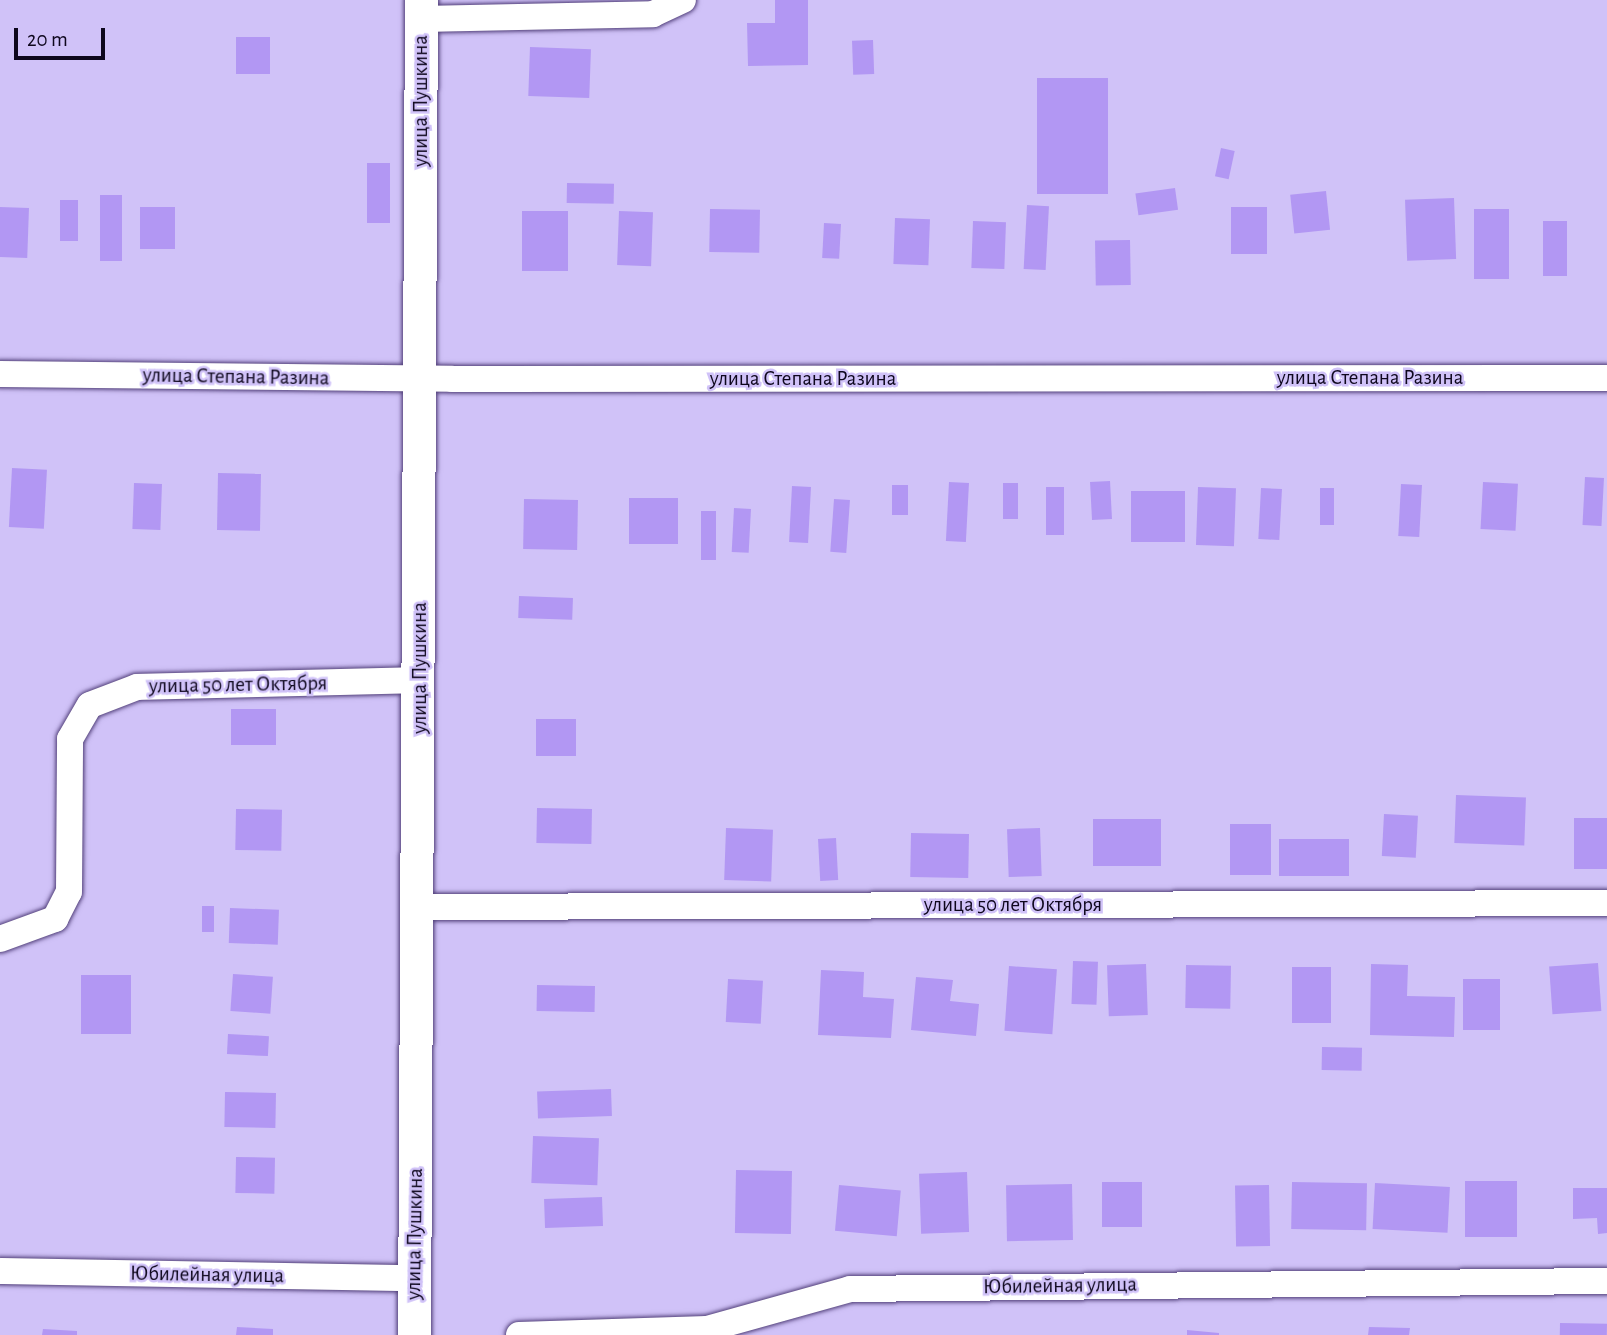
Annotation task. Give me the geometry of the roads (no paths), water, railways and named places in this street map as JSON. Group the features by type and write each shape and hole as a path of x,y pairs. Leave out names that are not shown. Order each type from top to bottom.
{"street":[{"path":"421,9 653,14 683,0"},
{"name":"улица Пушкина","path":"414,1335 420,907 418,379 421,9"},
{"name":"улица Степана Разина","path":"0,374 418,379 1607,378"},
{"name":"улица 50 лет Октября","path":"0,939 55,919 69,892 71,738 90,705 137,687 420,680"},
{"name":"улица 50 лет Октября","path":"420,907 1607,903"},
{"name":"Юбилейная улица","path":"0,1271 414,1278"},
{"name":"Юбилейная улица","path":"519,1335 706,1329 850,1289 1607,1281"}]}
